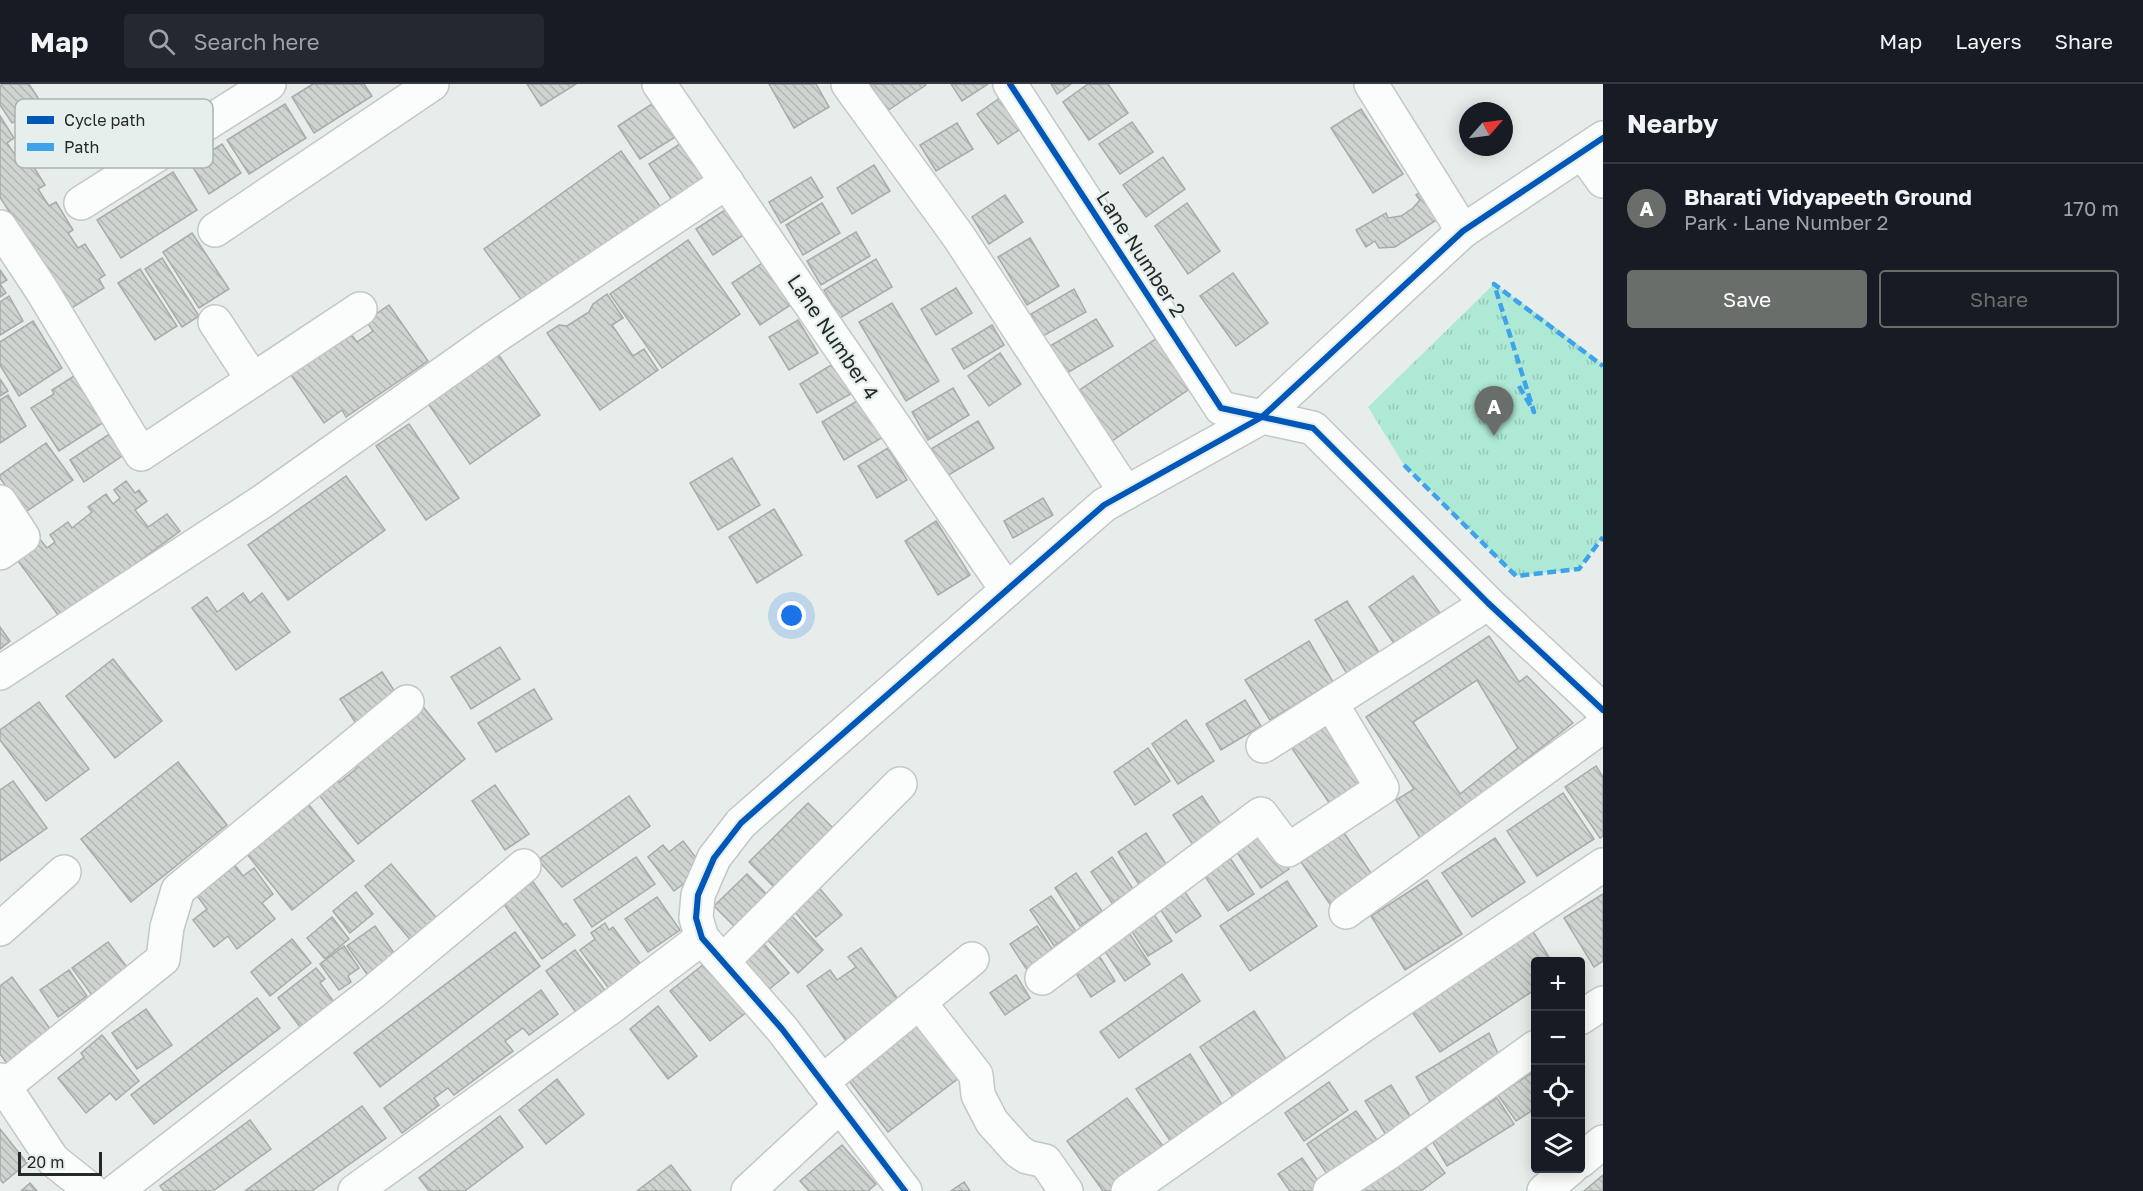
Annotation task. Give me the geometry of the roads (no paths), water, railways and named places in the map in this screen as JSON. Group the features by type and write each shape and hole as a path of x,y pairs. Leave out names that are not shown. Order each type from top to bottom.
{"street":[{"path":"213,119 269,84"},
{"path":"216,230 432,84"},
{"name":"Lane Number 4","path":"659,84 1007,590"},
{"path":"848,84 958,237 1126,494"},
{"name":"Lane Number 2","path":"1010,84 1221,408 1313,428 1488,603 1603,710"},
{"path":"1371,84 1463,231"},
{"path":"905,1191 782,1029 712,950 696,918 698,895 714,858 741,823 1104,505 1262,417 1463,231 1592,145 1603,181"},
{"path":"81,203 136,168"},
{"path":"0,673 262,501 496,336 727,182"},
{"path":"0,227 41,289 141,454 360,309"},
{"path":"215,322 253,380"},
{"path":"0,502 23,537 0,553"},
{"path":"1263,746 1488,603"},
{"path":"92,1191 53,1160 2,1085 163,959 167,927 178,890 407,702"},
{"path":"1042,978 1261,814 1288,850 1382,788 1331,703"},
{"path":"1346,912 1603,726"},
{"path":"355,1191 611,1007 712,950 900,784"},
{"path":"1128,1191 1362,1026 1603,865"},
{"path":"116,1191 373,992 524,866"},
{"path":"0,929 64,872"},
{"path":"748,1191 831,1094 919,1002 972,959"},
{"path":"919,1002 976,1075 978,1095 992,1122 1018,1151 1027,1157 1045,1161 1066,1191"},
{"path":"1585,1015 1603,1003"},
{"path":"1330,1191 1388,1153 1531,1051"},
{"path":"1585,1158 1603,1142"},
{"path":"1544,1191 1565,1173"}],"place":[{"name":"Bharati Vidyapeeth Ground","path":"1494,436"}]}
